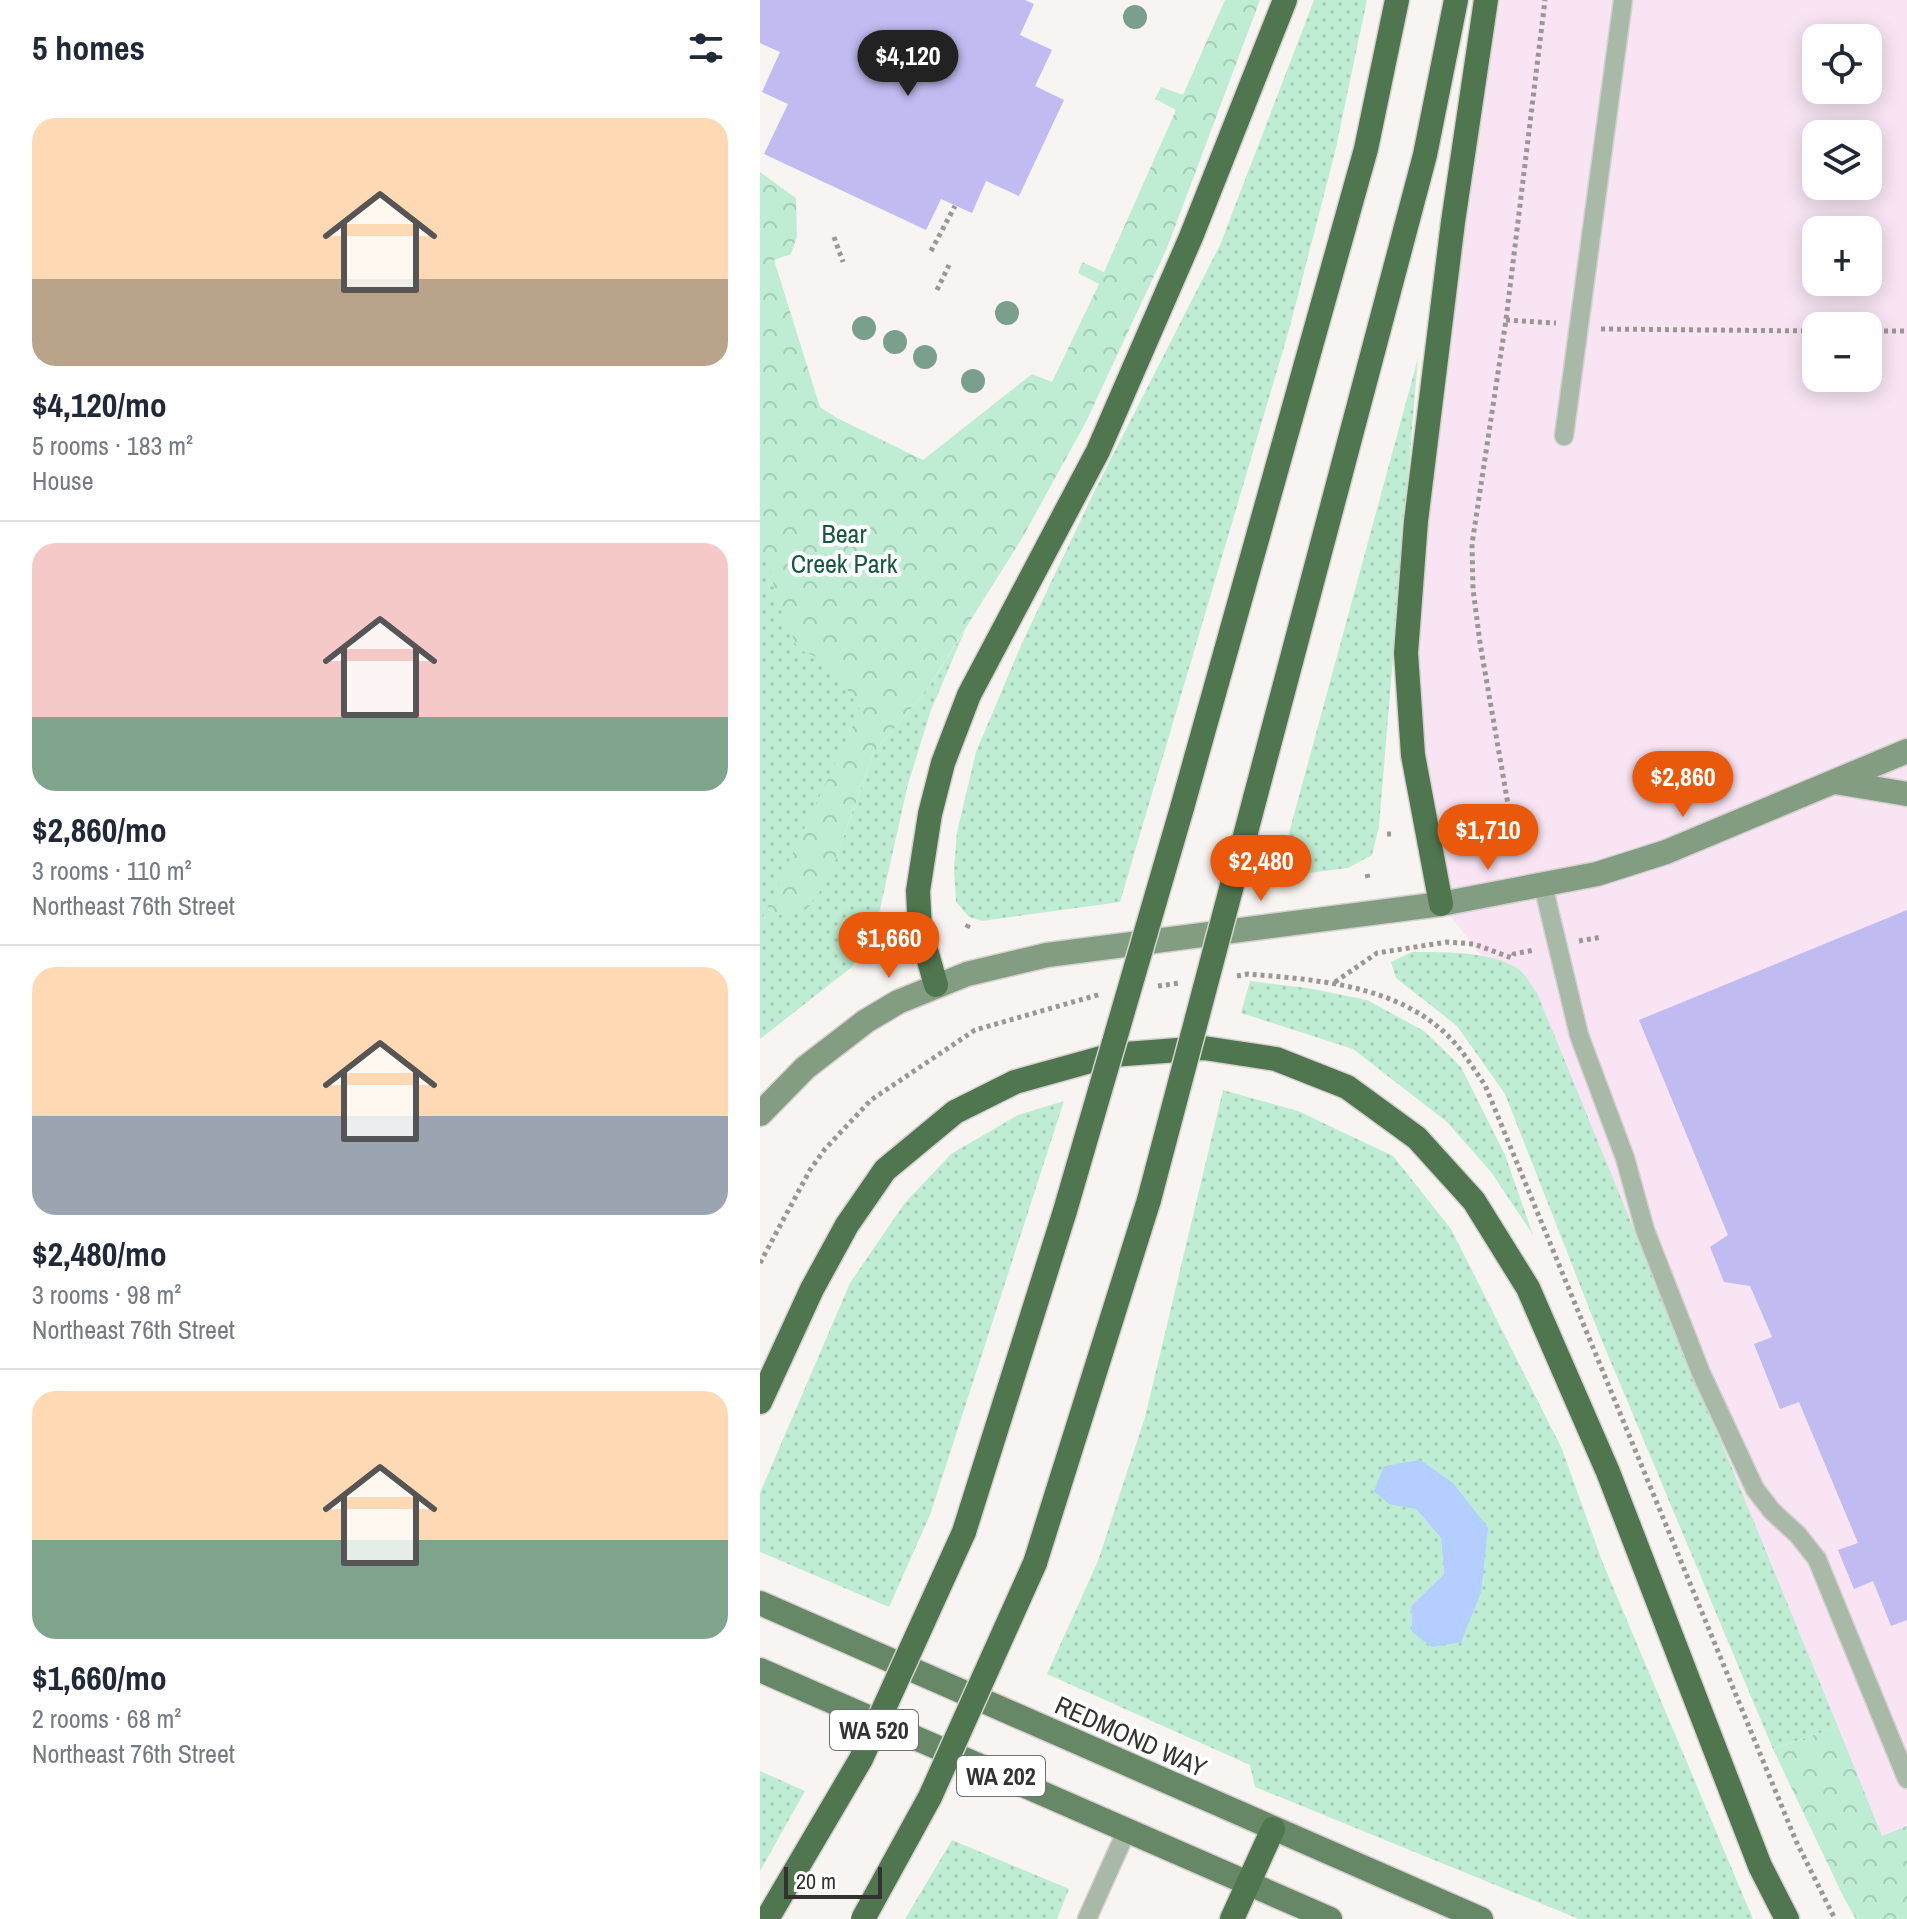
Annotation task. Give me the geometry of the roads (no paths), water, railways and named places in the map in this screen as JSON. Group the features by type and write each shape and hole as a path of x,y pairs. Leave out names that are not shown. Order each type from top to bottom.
{"highway":[{"path":"936,985 920,929 918,891 930,814 943,763 969,695 1098,451 1191,237 1285,0"},
{"name":"WA 520","path":"767,1919 861,1759 964,1532 1065,1211 1182,808 1366,149 1397,0"},
{"name":"WA 520","path":"863,1919 930,1797 1035,1563 1149,1200 1425,155 1456,0"},
{"path":"1441,904 1413,755 1406,653 1418,505 1453,222 1486,0"},
{"path":"760,1402 812,1289 847,1225 885,1170 955,1112 1015,1082 1112,1055 1204,1048 1276,1059 1347,1087 1417,1138 1474,1201 1528,1288 1608,1472 1760,1866 1787,1919"},
{"path":"1232,1919 1273,1829"}],"main road":[{"path":"760,1114 832,1045 898,1002 981,970 1047,955 1441,904 1597,874 1654,856 1907,751"},
{"path":"1833,782 1907,794"},
{"name":"REDMOND WAY","path":"760,1603 1481,1919"},
{"name":"WA 202","path":"760,1670 1330,1919"}],"lane":[{"path":"1564,436 1623,0"},
{"path":"1543,885 1579,1035 1625,1158 1645,1230 1701,1373 1755,1489 1817,1559 1907,1779"},
{"path":"1087,1919 1126,1832"}],"water":[{"path":"1420,1460 1453,1483 1488,1528 1481,1592 1461,1642 1432,1647 1412,1632 1411,1606 1444,1574 1441,1538 1416,1509 1389,1504 1374,1491 1384,1466"}],"park label":[{"name":"Bear Creek Park","path":"844,548"}]}
